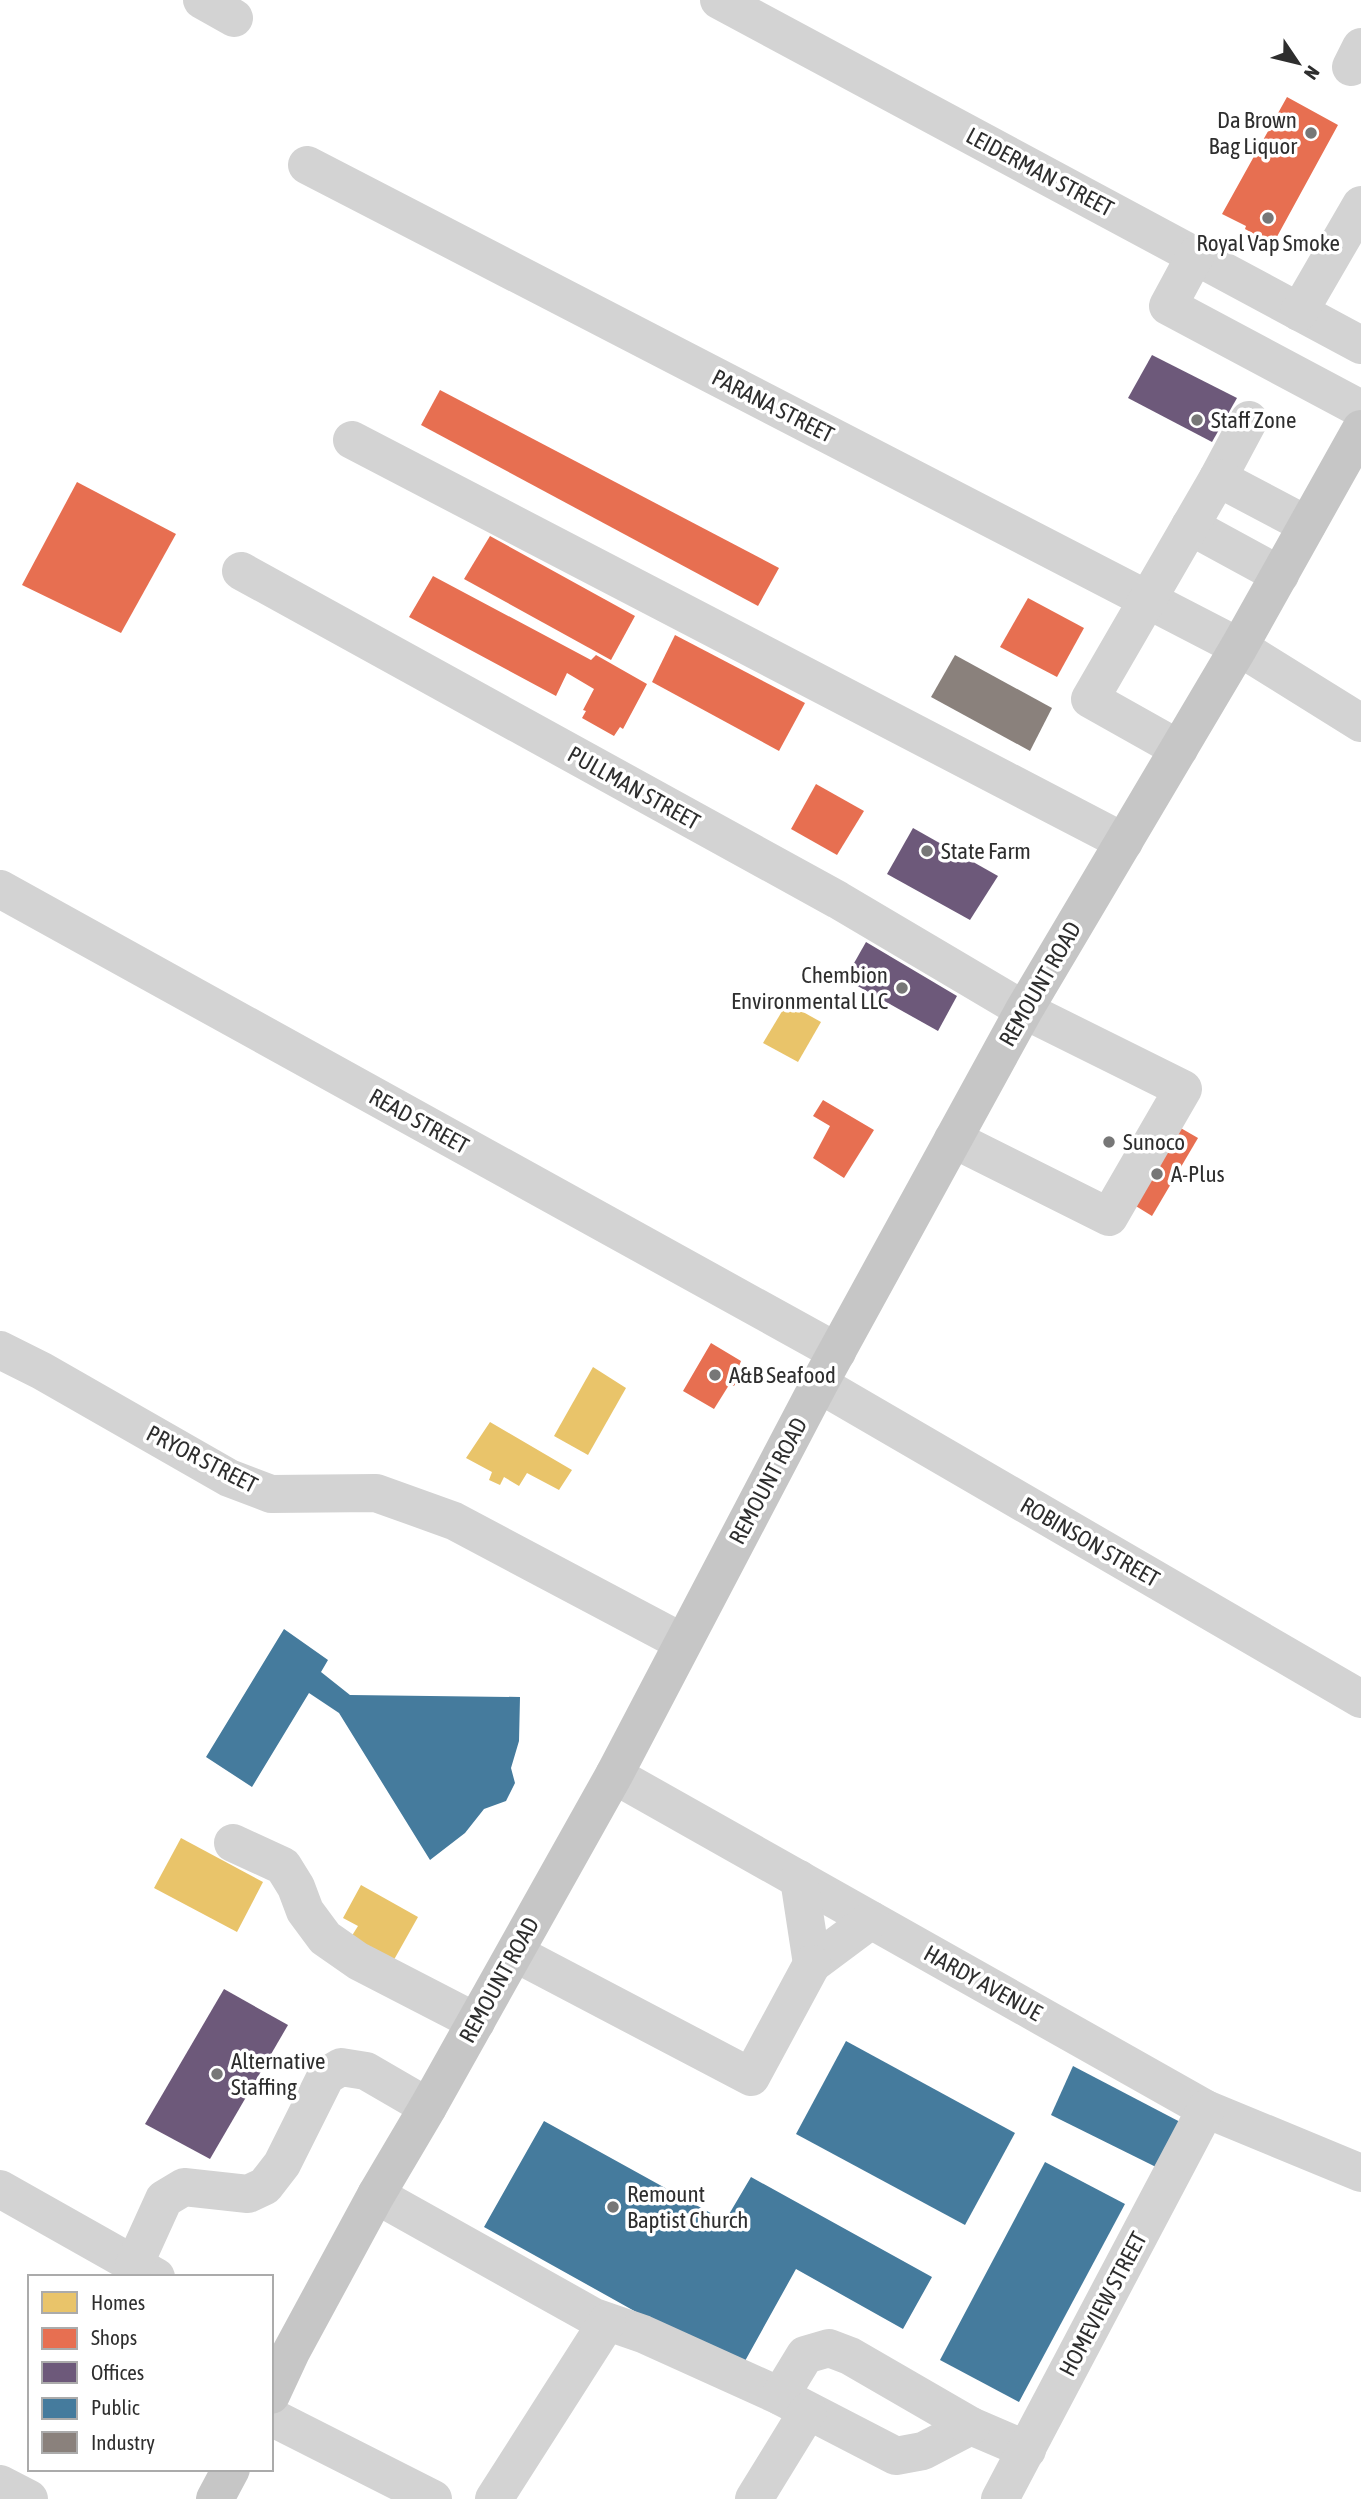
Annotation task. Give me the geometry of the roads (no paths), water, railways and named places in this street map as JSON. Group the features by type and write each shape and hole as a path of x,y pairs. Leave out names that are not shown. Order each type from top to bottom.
{"main road":[{"name":"REMOUNT ROAD","path":"273,2385 281,2347 428,2107 614,1775 828,1368 1024,1010 1239,647 1361,429"},
{"path":"215,2499 230,2471"}],"street":[{"name":"LEIDERMAN STREET","path":"719,0 1361,345"},
{"name":"PARANA STREET","path":"307,165 1239,647 1361,723"},
{"path":"1299,312 1361,205"},
{"path":"1195,256 1168,306 1361,409"},
{"path":"1179,749 1090,699 1249,420"},
{"path":"352,440 1124,842"},
{"path":"1218,478 1307,524"},
{"path":"1190,526 1280,575"},
{"name":"PULLMAN STREET","path":"242,571 838,900 1024,1010 1182,1089 1109,1217 953,1139"},
{"name":"READ STREET","path":"0,889 828,1368"},
{"name":"PRYOR STREET","path":"0,1350 229,1478 271,1494 376,1493 454,1521 682,1642"},
{"name":"ROBINSON STREET","path":"828,1368 1361,1699"},
{"name":"HARDY AVENUE","path":"614,1775 1206,2109 1361,2172"},
{"path":"233,1843 283,1866 296,1887 305,1911 325,1938 358,1961 476,2022"},
{"path":"799,1879 812,1964"},
{"path":"514,1952 751,2077 812,1964 872,1920"},
{"path":"0,2189 145,2271 164,2199 184,2187 248,2194 265,2186 282,2164 326,2076 341,2067 366,2071 428,2107"},
{"name":"HOMEVIEW STREET","path":"1000,2499 1206,2109"},
{"path":"376,2195 594,2317 643,2334 794,2403 896,2456 923,2451 971,2426"},
{"path":"494,2499 607,2322"},
{"path":"754,2499 794,2403 805,2355 829,2348 850,2356 971,2426 1027,2450"},
{"path":"273,2418 433,2499"},
{"path":"0,2484 29,2499"}],"place":[{"name":"Da Brown Bag Liquor","path":"1311,133"},
{"name":"Royal Vap Smoke","path":"1268,218"},
{"name":"Staff Zone","path":"1197,420"},
{"name":"State Farm","path":"927,851"},
{"name":"Chembion Environmental LLC","path":"902,988"},
{"name":"Sunoco","path":"1109,1142"},
{"name":"A-Plus","path":"1157,1174"},
{"name":"A&B Seafood","path":"715,1375"},
{"name":"Alternative Staffing","path":"217,2074"},
{"name":"Remount Baptist Church","path":"613,2207"}]}
